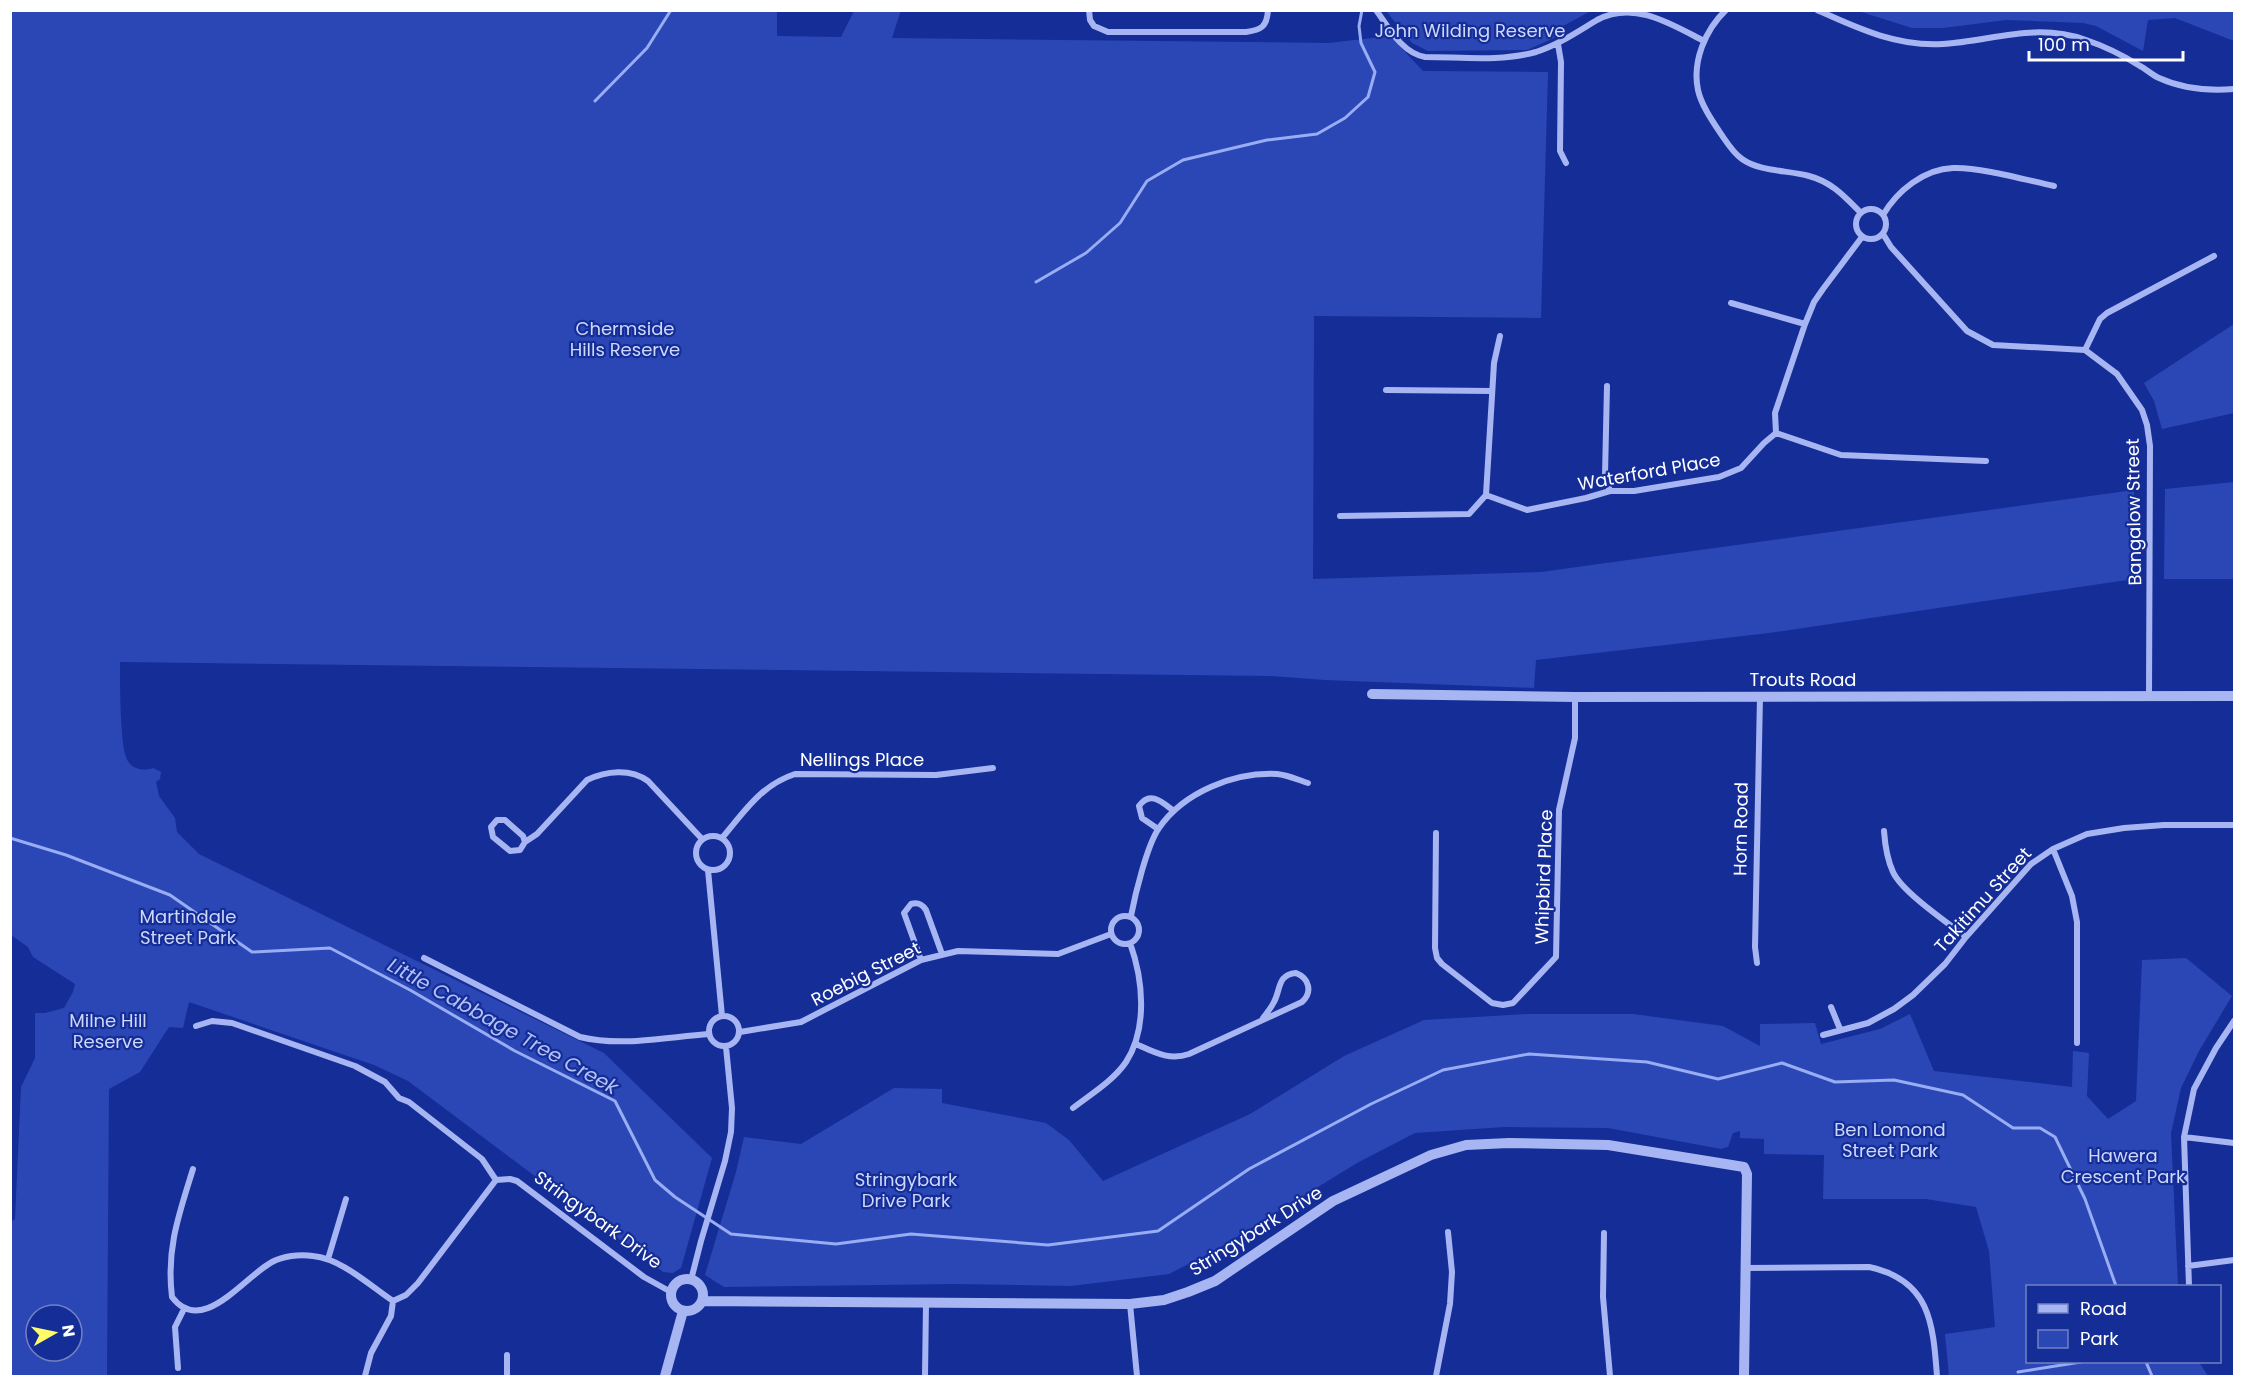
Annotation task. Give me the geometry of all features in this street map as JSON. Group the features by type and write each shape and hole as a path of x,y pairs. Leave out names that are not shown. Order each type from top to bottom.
{"street":[{"path":"1089,10 1090,20 1094,26 1108,32 1259,31 1265,25 1268,10"},
{"path":"1376,10 1404,46 1418,56 1425,57 1515,57 1558,44 1600,18 1624,11 1653,15 1704,40"},
{"path":"1726,10 1704,40 1697,67 1698,90 1715,125 1732,151 1744,161 1756,165 1809,176 1826,182 1840,191 1861,213"},
{"path":"1817,10 1874,35 1919,44 1943,44 2014,33 2048,33 2069,36 2086,40 2139,65 2157,77 2181,86 2200,90 2235,89"},
{"path":"1558,44 1561,62 1560,151 1566,163"},
{"path":"1883,215 1893,200 1918,178 1953,168 2054,186"},
{"path":"1870,209 1883,215 1886,225 1883,234 1875,239 1862,237 1856,225 1861,213 1870,209"},
{"path":"1883,234 1891,247 1967,332 1993,345 2085,350 2100,319 2107,313 2214,256"},
{"path":"1862,237 1818,296 1805,324 1775,413 1776,433 1840,455 1986,461"},
{"path":"1731,303 1805,324"},
{"path":"1340,516 1469,514 1486,495 1494,363 1500,336"},
{"name":"Bangalow Street","path":"2085,350 2117,374 2142,410 2147,425 2150,446 2149,696"},
{"path":"1607,386 1605,475 1610,491"},
{"path":"1386,390 1492,391"},
{"name":"Waterford Place","path":"1486,495 1527,510 1610,491 1634,491 1719,477 1741,468 1776,433"},
{"name":"Trouts Road","path":"1372,694 1575,697 2235,696"},
{"name":"Horn Road","path":"1757,963 1755,947 1760,696"},
{"name":"Whipbird Place","path":"1436,833 1435,948 1437,957 1442,964 1492,1003 1503,1005 1514,1003 1556,957 1559,810 1575,738 1575,697"},
{"name":"Nellings Place","path":"722,838 754,798 779,779 795,774 936,775 993,768"},
{"path":"525,842 523,836 505,820 497,820 493,823 491,827 493,837 510,851 520,850 525,842 537,834 587,780 619,772 640,775 648,781 702,839"},
{"path":"1111,934 1116,942 1125,944 1137,937 1139,928 1131,916 1135,894 1158,829 1174,811 1204,790 1245,778 1278,774 1308,783"},
{"path":"1158,829 1142,818 1139,806 1142,802 1149,797 1155,798 1174,811"},
{"name":"Takitimu Street","path":"1823,1035 1868,1023 1894,1009 1913,995 1930,980 2031,864 2053,849 2087,834 2124,828 2164,825 2235,825"},
{"path":"1884,831 1888,861 1894,875 1966,938"},
{"path":"712,835 726,842 730,852 727,862 719,869 708,870 696,859 696,848 702,839 712,835"},
{"path":"2053,849 2072,896 2077,922 2077,1043"},
{"path":"708,870 722,1016"},
{"path":"921,960 904,913 911,904 917,903 927,910 942,954"},
{"name":"Roebig Street","path":"740,1032 790,1025 814,1017 921,960 958,951 1058,954 1111,934 1111,926 1115,918 1123,915 1131,916"},
{"path":"1073,1108 1117,1072 1136,1044 1140,986 1137,964 1130,943"},
{"path":"423,958 580,1037 614,1042 709,1034"},
{"path":"1136,1044 1166,1057 1180,1057 1306,998 1309,986 1304,977 1296,973 1284,977 1279,984 1274,1004 1263,1018"},
{"path":"1831,1007 1840,1029"},
{"path":"722,1016 733,1018 740,1032 734,1044 726,1047 717,1045 709,1034 712,1022 722,1016"},
{"path":"196,1026 212,1021 232,1023 355,1066 385,1082 399,1098 410,1102 483,1159 496,1180 418,1283 406,1295 393,1301"},
{"path":"2189,1285 2184,1137 2194,1089 2216,1048 2235,1021"},
{"path":"702,1301 700,1286 691,1280 731,1132 731,1082 726,1047"},
{"path":"2184,1137 2235,1143"},
{"name":"Stringybark Drive","path":"691,1280 686,1279 676,1283 671,1292 672,1302 683,1311 696,1308 702,1301 1130,1304 1164,1299 1215,1281 1333,1201 1431,1155 1466,1145 1509,1143 1608,1145 1744,1167 1747,1173 1746,1268"},
{"path":"193,1169 179,1214 169,1260 172,1297 184,1310 196,1312 216,1305 273,1261 304,1255 328,1259 393,1301"},
{"name":"Stringybark Drive","path":"496,1180 517,1181 644,1277 671,1292"},
{"path":"328,1259 346,1199"},
{"path":"1436,1377 1450,1304 1452,1272 1448,1232"},
{"path":"1604,1233 1603,1297 1610,1377"},
{"path":"2188,1266 2235,1260"},
{"path":"1744,1377 1746,1268 1869,1267 1887,1271 1900,1278 1918,1295 1927,1310 1934,1343 1937,1377"},
{"path":"365,1377 371,1353 391,1316 393,1301"},
{"path":"925,1377 926,1303"},
{"path":"1130,1304 1137,1377"},
{"path":"178,1368 175,1327 184,1310"},
{"path":"665,1377 683,1311"},
{"path":"507,1355 507,1377"}],"green space":[{"name":"Chermside Hills Reserve","path":"777,10 777,36 841,37 854,11 901,10 892,38 1328,43 1390,36 1423,71 1548,72 1541,318 1314,316 1313,579 1541,572 2134,490 2134,579 1769,633 1536,660 1534,688 1272,676 120,662 121,725 126,757 130,764 137,768 145,770 153,768 161,772 160,779 156,782 159,796 175,818 177,832 199,854 604,1053 712,1158 681,1268 673,1273 663,1272 408,1081 374,1065 189,1002 183,1028 169,1027 140,1072 109,1089 107,1376 11,1376 10,1223 15,1219 21,1087 35,1058 35,1013 64,1008 75,984 33,957 28,947 11,935 11,11"},
{"name":"John Wilding Reserve","path":"1386,11 1591,11 1563,26 1554,38 1527,50 1428,51 1412,43"},
{"path":"1858,11 2234,11 2234,41 2175,18 2148,20 2143,51 2096,26 2083,23 2006,20 1943,28 1912,28"},
{"path":"2234,324 2234,413 2162,429 2154,401 2144,383"},
{"path":"2234,482 2234,579 2164,579 2165,489"},
{"name":"Stringybark Drive Park","path":"2186,958 2232,996 2199,1051 2181,1088 2171,1133 2178,1285 2026,1285 2026,1363 2200,1363 2208,1376 1949,1376 1945,1334 1995,1327 1989,1251 1976,1207 1926,1199 1823,1199 1824,1155 1764,1154 1764,1139 1740,1138 1740,1131 1733,1133 1728,1147 1721,1149 1608,1128 1504,1127 1415,1133 1357,1163 1214,1251 1169,1274 1071,1286 955,1284 724,1287 705,1275 736,1172 744,1137 801,1144 894,1088 942,1089 942,1103 1046,1123 1069,1140 1103,1181 1250,1114 1344,1056 1424,1020 1528,1014 1633,1014 1723,1026 1760,1046 1760,1024 1815,1023 1821,1044 1880,1029 1910,1014 1934,1071 2072,1087 2073,1051 2089,1053 2087,1096 2108,1119 2136,1101 2142,960"}],"waterway":[{"path":"595,101 647,48 671,10"},
{"path":"1036,282 1086,253 1120,223 1147,181 1183,160 1267,140 1317,134 1345,118 1368,97 1375,72 1361,43 1359,26 1362,10"},
{"name":"Little Cabbage Tree Creek","path":"10,838 66,855 170,895 252,952 330,948 410,990 515,1051 615,1101 655,1180 675,1197 731,1234 836,1244 911,1234 1048,1245 1158,1231 1249,1169 1371,1104 1443,1070 1529,1054 1647,1062 1718,1079 1782,1063 1835,1082 1894,1080 1963,1095 2013,1128 2040,1128 2055,1137 2085,1199 2116,1285"},
{"path":"2018,1372 2075,1363"},
{"name":"Little Cabbage Tree Creek","path":"2146,1363 2152,1376"}],"park label":[{"name":"Martindale Street Park","path":"188,927"},
{"name":"Milne Hill Reserve","path":"108,1031"},
{"name":"Ben Lomond Street Park","path":"1890,1140"},
{"name":"Hawera Crescent Park","path":"2123,1166"}]}
